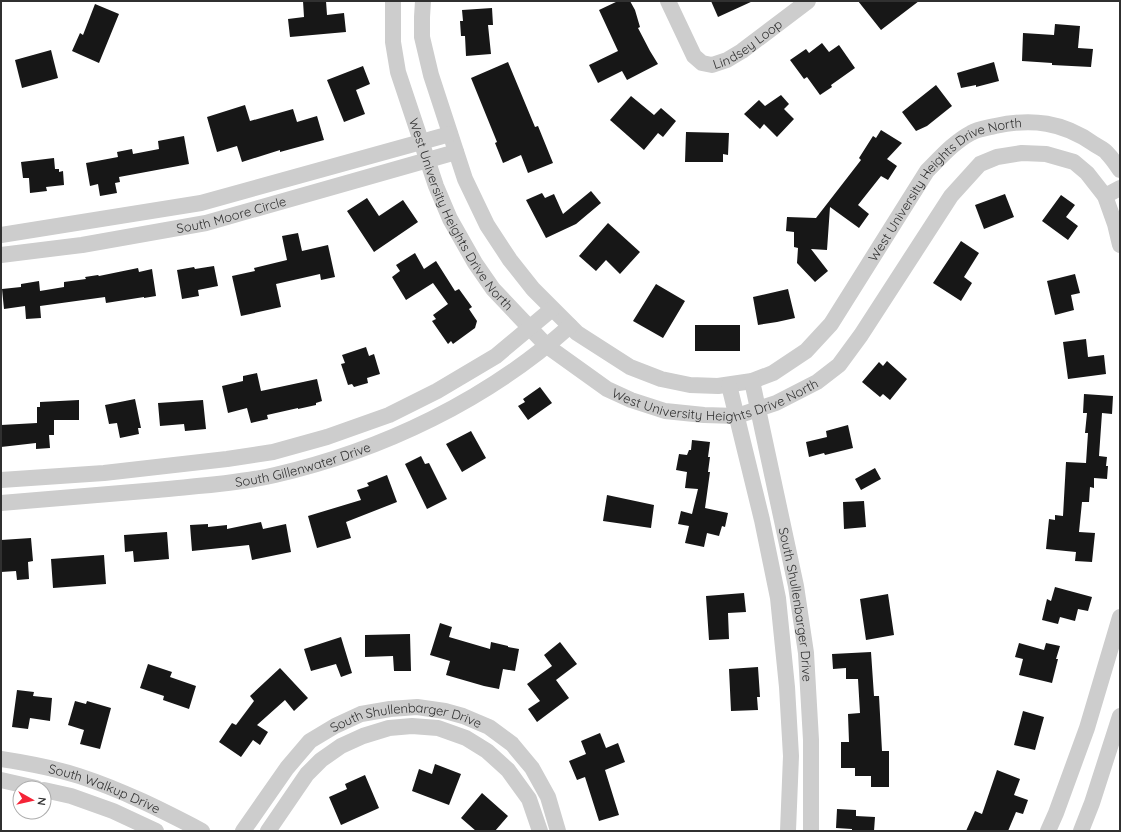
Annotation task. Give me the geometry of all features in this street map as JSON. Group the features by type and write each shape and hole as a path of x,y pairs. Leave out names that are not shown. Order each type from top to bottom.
{"street":[{"name":"West University Heights Drive North","path":"393,1 393,42 398,72 436,186 450,219 475,263 493,289 547,346 607,388 631,400 665,411 704,415 737,416 776,403 817,382 839,365 861,335 951,196 980,164 997,157 1022,153 1046,154 1074,162 1087,173 1105,196 1115,224 1120,245"},
{"name":"West University Heights Drive North","path":"423,1 422,37 430,75 465,179 487,225 510,260 533,289 577,333 630,367 661,379 690,385 718,386 752,381 773,373 806,351 831,324 928,171 947,150 972,133 992,127 1021,122 1037,122 1059,126 1083,136 1107,152 1120,170"},
{"name":"Lindsey Loop","path":"668,1 694,56 702,63 712,65 727,60 808,1"},
{"name":"South Moore Circle","path":"1,235 201,203 450,134"},
{"name":"South Moore Circle","path":"1,255 82,245 206,223 456,152"},
{"path":"1105,196 1120,188"},
{"name":"South Gillenwater Drive","path":"1,480 104,472 227,459 274,452 327,437 388,415 437,391 496,356 552,309"},
{"name":"South Gillenwater Drive","path":"1,503 221,484 274,475 324,462 372,446 415,428 483,391 547,346 570,326"},
{"name":"South Shullenbarger Drive","path":"752,381 796,586 806,653 810,740 811,831"},
{"name":"South Shullenbarger Drive","path":"729,385 762,520 778,598 787,687 790,756 788,831"},
{"path":"1048,831 1056,813 1086,728 1120,617"},
{"name":"South Shullenbarger Drive","path":"243,831 287,768 310,741 335,726 361,714 390,709 417,707 445,711 489,726 512,744 532,768 548,797 558,831"},
{"path":"1081,831 1120,716"},
{"name":"South Shullenbarger Drive","path":"268,831 307,774 321,760 341,746 363,736 389,728 412,726 438,728 466,738 487,751 508,770 529,799 540,831"},
{"name":"South Walkup Drive","path":"1,759 34,765 78,776 158,808 202,831"},
{"name":"South Walkup Drive","path":"1,780 12,783"},
{"name":"South Walkup Drive","path":"52,792 71,796 113,811 156,831"}],"building":[{"path":"303,1 326,1 327,15 344,13 346,32 290,37 288,19 304,17"},
{"path":"618,1 630,1 635,10 640,27 638,28 658,64 627,80 622,71 598,83 589,65 618,51 599,10"},
{"path":"711,1 753,1 718,17"},
{"path":"858,1 919,1 881,30"},
{"path":"95,4 119,14 99,63 72,51 80,33 83,35"},
{"path":"492,8 493,25 488,25 491,54 466,56 465,36 461,36 460,21 463,21 462,10"},
{"path":"1055,24 1080,26 1078,48 1093,49 1091,67 1052,65 1052,63 1022,61 1023,33 1054,35"},
{"path":"822,43 829,52 839,45 855,68 820,95 807,77 804,79 790,60 806,49 809,53"},
{"path":"51,50 58,78 22,88 15,60"},
{"path":"508,62 535,127 538,126 553,163 528,173 521,155 503,163 495,143 497,142 471,78"},
{"path":"994,62 999,81 976,87 976,85 961,88 957,73"},
{"path":"363,66 370,84 356,90 365,114 344,122 327,80"},
{"path":"936,85 952,106 927,126 916,131 902,112"},
{"path":"781,95 789,104 784,109 794,119 777,137 764,124 760,129 744,114 759,100 765,106"},
{"path":"631,96 654,115 661,108 676,121 663,137 658,133 644,150 610,120"},
{"path":"245,105 250,121 293,109 297,122 317,116 324,140 280,152 280,150 242,162 237,146 217,152 207,117"},
{"path":"881,130 902,143 887,159 897,166 888,180 881,176 858,205 869,214 859,228 830,207 827,250 811,249 828,271 815,282 797,263 798,248 794,247 794,232 786,231 787,217 816,218 861,160 859,158 873,136 876,138"},
{"path":"686,132 729,133 728,155 723,154 723,162 685,162"},
{"path":"184,136 189,164 119,177 120,182 115,183 117,193 100,196 98,184 90,186 86,163 118,157 117,152 132,149 133,154 159,149 158,141"},
{"path":"54,158 55,169 59,169 59,172 63,171 64,185 46,187 47,191 30,193 29,178 23,178 21,162"},
{"path":"591,191 601,203 576,224 546,238 526,200 542,193 545,198 554,194 563,214"},
{"path":"1005,194 1014,217 984,229 975,205"},
{"path":"1061,195 1075,205 1066,217 1078,226 1068,240 1042,221"},
{"path":"367,198 379,216 403,200 418,222 374,252 347,211"},
{"path":"608,223 640,252 620,274 606,260 596,271 579,256"},
{"path":"298,233 302,251 328,245 335,277 321,280 320,274 276,284 281,307 241,316 232,276 255,271 254,268 287,260 282,236"},
{"path":"961,241 979,253 964,277 972,283 961,301 933,283"},
{"path":"415,253 424,269 436,261 455,291 459,289 472,307 469,309 477,321 475,328 453,344 451,341 448,344 432,321 436,319 433,315 448,304 433,283 406,300 392,277 400,271 396,265"},
{"path":"214,266 218,286 198,290 199,296 182,299 177,270"},
{"path":"138,268 139,272 152,269 156,296 106,303 105,297 40,306 41,318 26,319 25,306 4,309 2,289 21,287 21,284 39,281 40,291 64,287 64,282 86,279 85,277 99,276"},
{"path":"1075,274 1080,293 1071,295 1074,310 1055,315 1047,281"},
{"path":"656,284 685,301 663,338 633,321"},
{"path":"788,289 795,318 758,325 753,297"},
{"path":"695,325 740,325 740,351 695,351"},
{"path":"1086,339 1088,357 1104,355 1106,374 1068,379 1063,342"},
{"path":"366,347 369,356 374,354 380,374 367,378 368,383 354,387 352,384 348,385 341,364 345,363 342,355"},
{"path":"887,361 907,379 890,400 883,394 880,397 862,382 879,362 883,366"},
{"path":"257,373 261,391 317,379 322,401 316,403 316,405 267,415 268,419 251,423 247,408 228,413 222,386 243,381 243,376"},
{"path":"540,387 552,403 528,420 518,406 525,402 523,399"},
{"path":"1084,394 1113,396 1112,414 1102,413 1099,456 1107,457 1107,479 1094,478 1094,488 1090,487 1089,502 1082,502 1079,532 1095,533 1092,562 1075,561 1076,552 1046,549 1049,519 1055,520 1055,515 1063,516 1066,462 1086,463 1088,433 1085,433 1087,413 1083,413"},
{"path":"135,399 141,428 138,428 139,434 120,438 117,423 109,424 105,405"},
{"path":"79,400 79,420 54,420 54,435 49,435 50,448 36,449 36,443 1,447 1,425 37,423 37,407 40,407 40,402"},
{"path":"203,400 206,429 185,431 184,424 160,426 158,403"},
{"path":"848,425 853,448 825,455 824,453 809,457 806,442 827,437 826,431"},
{"path":"471,431 486,458 462,472 446,444"},
{"path":"692,440 710,442 708,472 710,472 705,508 728,513 725,527 722,526 719,536 707,533 704,547 685,543 689,526 678,524 681,511 692,514 698,489 685,488 687,472 676,470 679,454 687,455 689,450 691,450"},
{"path":"421,456 425,464 429,463 447,499 427,509 405,464"},
{"path":"875,468 881,479 861,490 855,479"},
{"path":"387,475 397,502 346,522 351,538 317,548 308,516 361,500 357,490 369,486 367,483"},
{"path":"607,495 654,505 651,528 603,521"},
{"path":"864,501 866,527 844,529 843,502"},
{"path":"261,522 263,529 286,524 291,552 252,560 249,545 192,551 190,525 208,524 208,527 227,525 227,529"},
{"path":"167,532 169,559 134,562 133,551 125,552 124,535"},
{"path":"31,538 33,561 28,562 29,579 17,580 16,571 1,572 1,540"},
{"path":"104,555 106,584 53,588 51,559"},
{"path":"1055,587 1092,597 1088,611 1078,609 1075,621 1060,617 1058,624 1042,620 1047,599 1051,601"},
{"path":"744,593 746,612 728,613 729,639 709,640 706,596"},
{"path":"888,594 894,635 866,640 860,599"},
{"path":"440,623 452,627 449,637 490,649 491,642 519,649 515,671 503,669 499,689 446,675 450,661 430,655"},
{"path":"410,634 411,671 394,671 393,656 365,657 365,635"},
{"path":"341,637 352,673 341,677 336,664 311,671 304,649"},
{"path":"560,642 577,664 556,680 569,698 537,722 528,709 540,701 527,684 552,666 544,655"},
{"path":"1019,643 1044,650 1046,643 1060,646 1052,683 1019,675 1023,659 1015,657"},
{"path":"871,652 874,696 879,696 882,751 889,751 889,787 871,787 871,776 855,776 855,768 841,768 841,742 849,742 848,714 860,713 858,679 846,679 846,668 833,669 832,654"},
{"path":"148,664 172,672 170,677 196,686 189,709 163,700 164,696 140,688"},
{"path":"758,667 760,697 757,697 758,710 731,711 729,669"},
{"path":"280,668 308,698 294,711 285,700 257,725 268,732 260,745 253,740 241,757 219,742 232,723 236,725 254,701 250,696"},
{"path":"17,690 34,692 33,696 52,698 50,721 30,718 28,729 12,727"},
{"path":"75,701 86,704 87,701 111,708 100,749 80,744 84,730 68,725"},
{"path":"1023,711 1044,717 1035,750 1014,745"},
{"path":"600,733 606,748 618,743 625,762 605,770 619,815 599,821 585,777 577,780 569,761 586,754 581,741"},
{"path":"435,764 461,774 449,805 412,791 419,769 432,774"},
{"path":"997,770 1020,779 1014,795 1028,800 1023,814 1016,812 1008,831 966,831 975,811 982,814"},
{"path":"365,775 379,808 341,825 329,797 347,789 345,784"},
{"path":"482,793 508,816 495,831 476,831 461,818"},
{"path":"837,809 856,810 856,816 875,817 874,831 852,831 852,829 836,828"}]}
